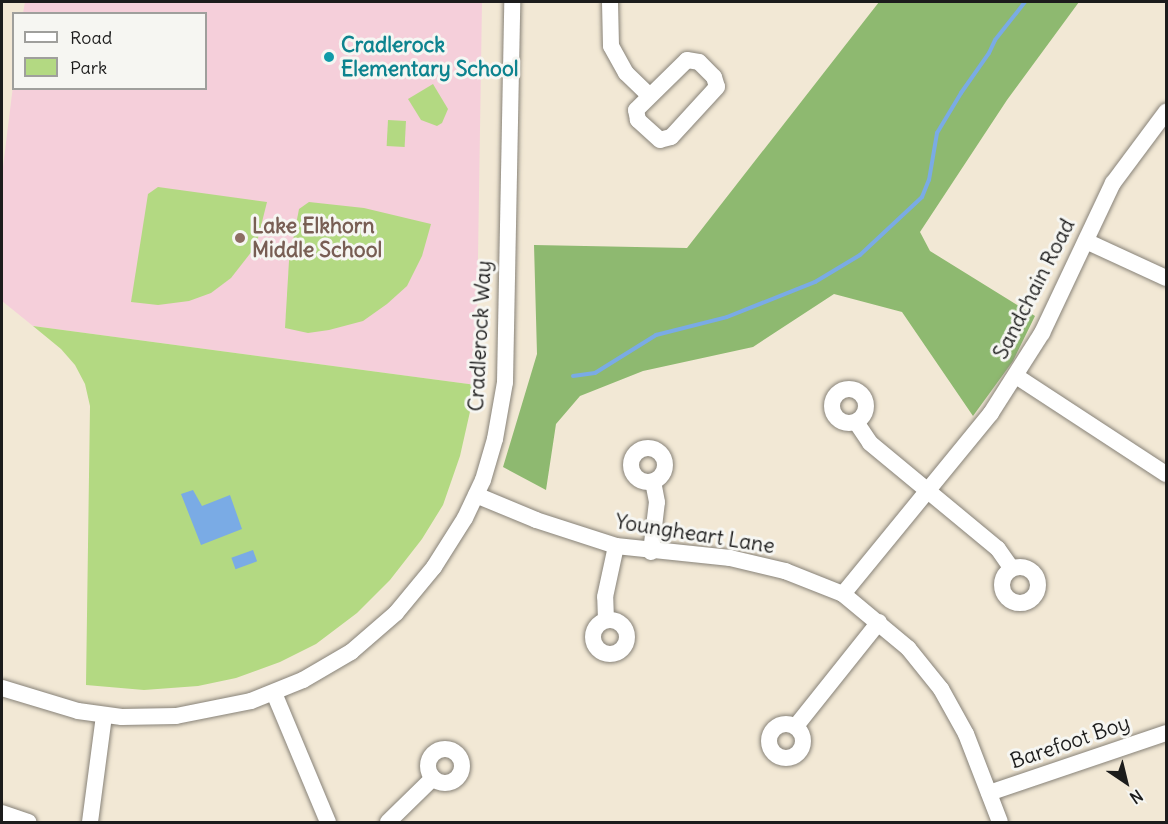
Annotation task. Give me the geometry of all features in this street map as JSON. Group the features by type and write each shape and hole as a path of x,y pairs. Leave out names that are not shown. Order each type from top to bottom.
{"street":[{"name":"Cradlerock Way","path":"2,688 50,704 104,716 176,716 220,709 274,693 351,651 396,613 434,567 476,495 495,439 505,382 512,2"},
{"path":"610,2 611,46 626,73 649,95"},
{"path":"693,60 699,63 717,84 714,94 666,140 654,137 636,116 638,106 649,95 682,63 693,60"},
{"name":"Sandchain Road","path":"843,594 991,413 1016,376 1042,333 1113,183 1167,112"},
{"path":"1086,241 1167,278"},
{"path":"1016,376 1167,474"},
{"path":"856,422 870,443 998,549 1011,569"},
{"path":"651,552 657,501 653,481"},
{"name":"Youngheart Lane","path":"476,495 536,520 616,546 651,552 730,558 803,577 843,594 908,648 941,689 966,734 1000,822"},
{"path":"606,621 605,597 616,546"},
{"path":"796,726 879,622"},
{"path":"274,693 328,822"},
{"path":"90,822 104,716"},
{"name":"Barefoot Boy","path":"989,794 1167,733"},
{"path":"388,822 433,778"},
{"path":"2,813 28,822"}],"shaded area":[{"name":"Lake Elkhorn Middle School","path":"25,2 482,2 476,385 33,326 2,301 2,175 13,90 207,90 207,12 23,12"}],"green space":[{"path":"879,2 1079,2 1007,100 920,232 930,251 1035,316 1013,361 973,416 902,312 834,294 753,347 643,371 580,396 556,424 546,490 503,467 537,354 534,245 687,248"},
{"path":"433,84 448,109 442,123 437,126 421,120 408,99"},
{"path":"388,120 406,121 405,147 387,146"},
{"path":"158,187 267,202 256,246 231,278 211,293 189,301 158,305 131,302 148,194"},
{"path":"309,202 364,208 431,224 422,256 407,286 387,304 363,321 308,333 285,328 289,261 299,209"},
{"path":"33,326 476,385 460,456 443,505 422,539 390,580 357,613 316,644 280,662 236,678 198,686 144,690 86,685 90,406 85,384 75,365 61,349"}],"water":[{"path":"193,490 202,506 230,495 242,529 201,545 181,494"},
{"path":"253,550 257,561 235,569 231,558"}],"waterway":[{"path":"573,376 595,373 656,335 727,317 815,282 860,255 922,197 929,180 937,133 995,40 1025,2"}],"place":[{"name":"Cradlerock Elementary School","path":"329,57"},
{"name":"Lake Elkhorn Middle School","path":"240,238"}]}
